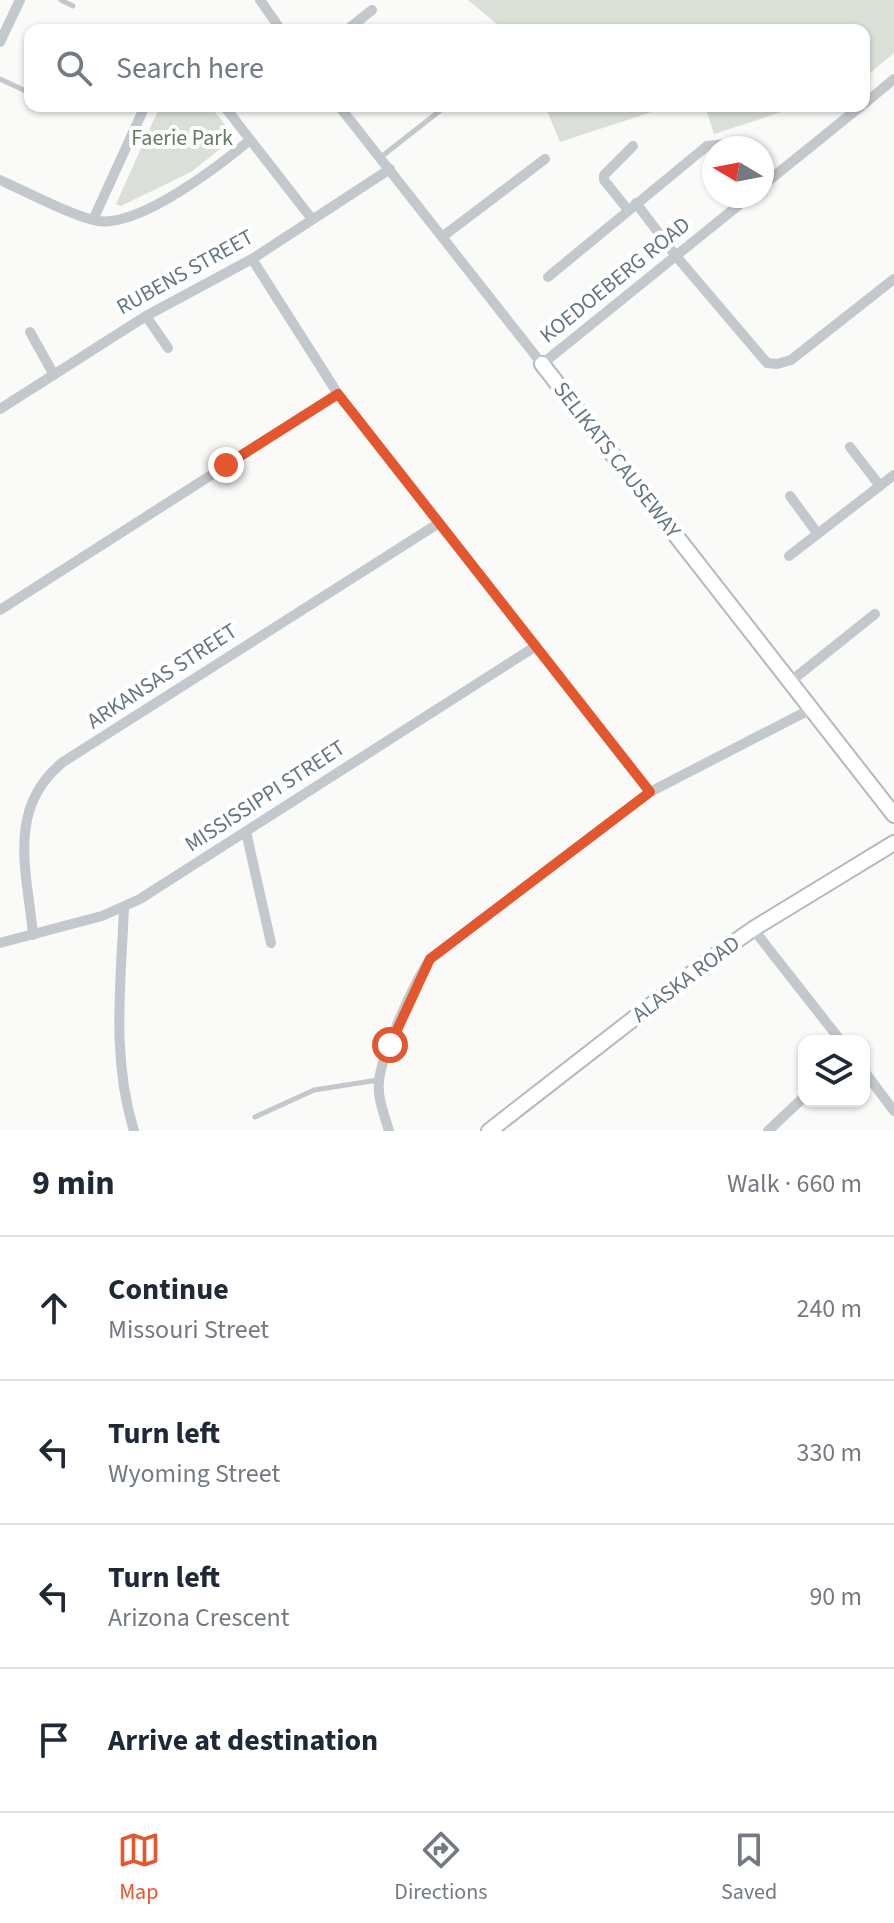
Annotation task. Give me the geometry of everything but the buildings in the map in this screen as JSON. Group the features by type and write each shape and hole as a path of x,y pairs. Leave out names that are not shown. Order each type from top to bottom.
{"street":[{"path":"0,42 20,0"},
{"path":"260,0 277,24"},
{"path":"354,24 372,10"},
{"path":"870,98 894,79"},
{"path":"93,220 142,112"},
{"path":"229,112 312,219"},
{"name":"SELIKATS CAUSEWAY","path":"344,112 894,815"},
{"path":"774,176 853,112"},
{"path":"0,180 93,220 115,221 131,216 205,176 250,140"},
{"path":"633,146 607,169 604,180 632,206 676,256 760,359 772,364 791,360 894,279"},
{"path":"548,277 702,150"},
{"path":"442,237 545,159"},
{"name":"RUBENS STREET","path":"0,409 146,316 252,259 390,169"},
{"name":"KOEDOEBERG ROAD","path":"542,364 735,208"},
{"path":"252,259 338,394 650,792"},
{"path":"146,316 168,348"},
{"path":"30,332 54,375"},
{"path":"0,610 338,394"},
{"path":"850,447 880,486"},
{"path":"789,556 894,475"},
{"path":"790,496 818,534"},
{"name":"ARKANSAS STREET","path":"33,935 25,829 32,799 47,776 63,762 439,523"},
{"path":"791,681 875,614"},
{"name":"MISSISSIPPI STREET","path":"0,943 102,916 124,907 536,646"},
{"path":"389,1131 379,1093 379,1080 390,1045 430,959 650,792 811,709"},
{"path":"246,832 271,943"},
{"name":"ALASKA ROAD","path":"489,1131 698,968 753,929 894,843"},
{"path":"124,907 119,1053 122,1085 134,1131"},
{"path":"753,929 836,1035"},
{"path":"870,1079 894,1111"},
{"path":"768,1131 798,1103"}],"lane":[{"path":"61,0 73,6"},
{"path":"0,79 24,90"},
{"path":"381,158 438,112"},
{"path":"255,1117 314,1090 379,1080"}],"green space":[{"path":"468,0 894,0 894,53 870,73 870,24 497,24"},
{"name":"Faerie Park","path":"157,112 215,112 235,137 191,172 121,206 116,204"},
{"path":"548,112 652,112 560,142"},
{"path":"707,112 782,112 714,134"}],"route":[{"path":"226,465 338,394 650,792 435,954 419,977 390,1045"}]}
